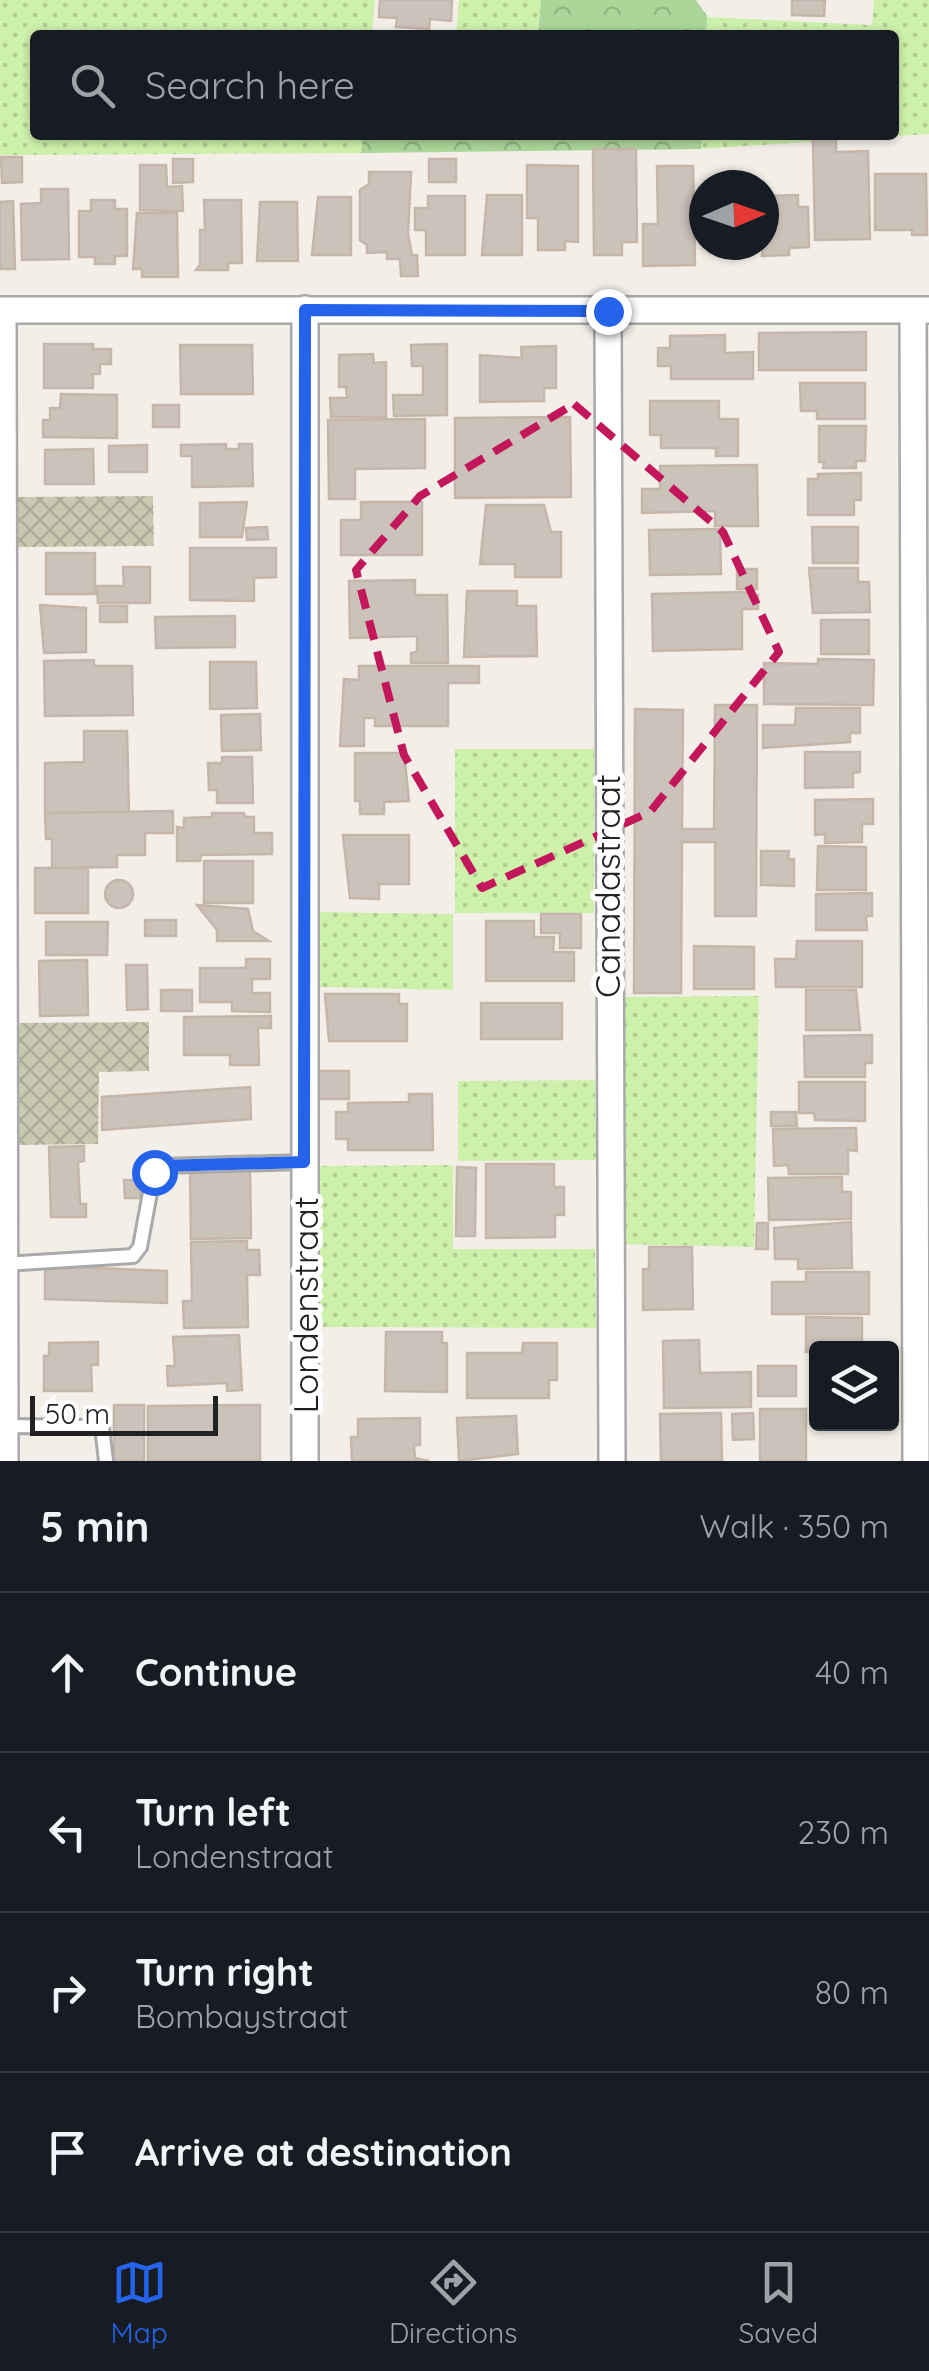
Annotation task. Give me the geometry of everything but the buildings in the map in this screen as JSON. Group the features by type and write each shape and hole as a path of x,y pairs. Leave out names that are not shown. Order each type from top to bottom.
{"street":[{"path":"5,1461 2,310 921,310 916,1461"},
{"name":"Londenstraat","path":"305,310 305,1461"},
{"name":"Canadastraat","path":"608,311 612,1461"}],"lane":[{"path":"4,1264 133,1256 140,1247 154,1172 160,1166 304,1162"},
{"path":"5,1426 102,1427 106,1461"}],"highlighted area":[{"path":"574,404 723,532 779,652 650,812 482,888 404,755 356,570 420,496"}],"shaded area":[{"path":"153,496 154,546 15,547 15,497"},
{"path":"149,1022 149,1071 99,1072 98,1144 15,1145 12,1023"}],"green space":[{"path":"0,0 375,0 372,30 30,30 30,140 362,140 361,153 0,155"},
{"path":"459,0 541,0 538,30 456,30"},
{"path":"541,0 696,0 707,16 706,30 538,30"},
{"path":"874,0 929,0 929,134 899,136 899,30 706,30 707,17 872,25"},
{"path":"362,140 702,140 701,149 361,153"},
{"path":"702,140 838,140 701,149"},
{"path":"455,749 594,749 594,913 455,913"},
{"path":"318,912 453,914 453,990 319,987"},
{"path":"759,996 754,1247 617,1244 616,997"},
{"path":"595,1080 596,1160 458,1161 458,1081"},
{"path":"453,1165 453,1249 595,1249 596,1328 319,1327 319,1166"}],"route":[{"path":"154,1172 160,1166 304,1162 305,310 608,311"}]}
